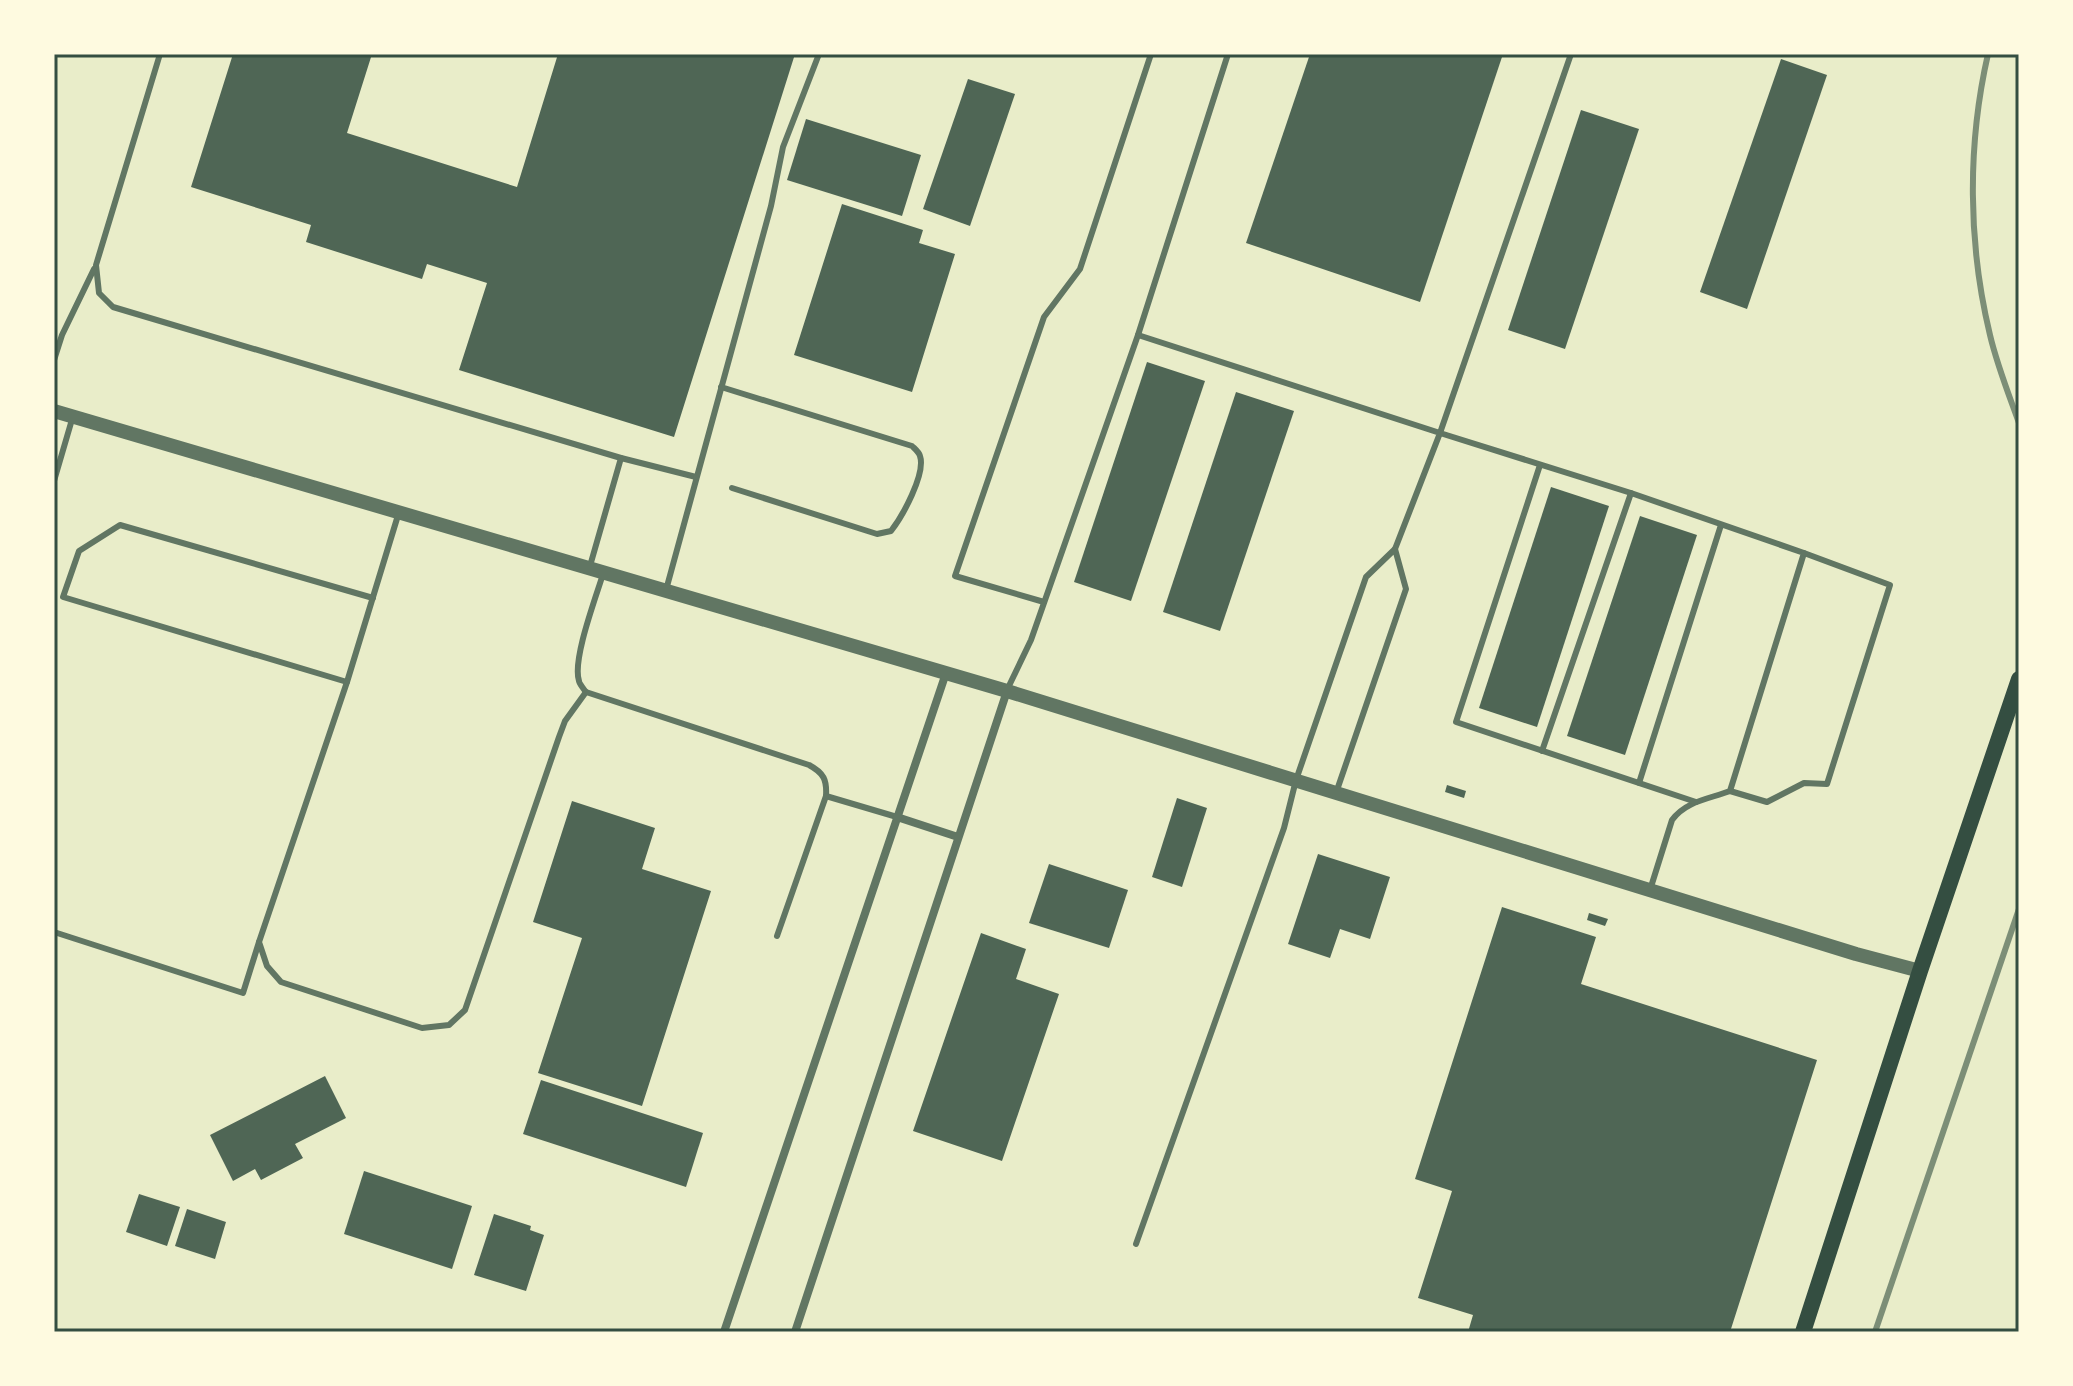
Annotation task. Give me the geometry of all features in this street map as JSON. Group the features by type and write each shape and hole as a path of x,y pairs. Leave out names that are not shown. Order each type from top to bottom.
{"main road":[{"path":"1803,1332 2019,679"}],"street":[{"path":"54,411 1007,691 1856,954 1920,971"},
{"path":"724,1332 946,673"},
{"path":"795,1332 1007,691"},
{"path":"897,817 958,837"}],"lane":[{"path":"54,360 62,335 96,265 160,54"},
{"path":"666,590 771,206 783,147 819,54"},
{"path":"1044,602 955,576 1044,317 1080,269 1151,54"},
{"path":"1007,691 1031,640 1138,335 1228,54"},
{"path":"1136,1244 1284,828 1296,780 1366,577 1395,549 1440,433 1571,54"},
{"path":"96,265 99,293 113,307 621,458 696,477"},
{"path":"1138,335 1631,493 1890,585 1827,784 1804,783 1767,802 1730,791 1679,811 1672,820 1650,890"},
{"path":"721,387 912,446 920,457 920,471 903,516 891,531 877,534 732,488"},
{"path":"54,481 73,416"},
{"path":"621,458 583,640 579,682 586,692 821,771 827,783 826,796 777,936"},
{"path":"1540,465 1456,722 1696,802"},
{"path":"1542,751 1631,493"},
{"path":"54,932 243,993 347,682 399,512"},
{"path":"63,597 79,551 120,525 373,598"},
{"path":"1639,783 1721,525"},
{"path":"1336,793 1406,589 1395,549"},
{"path":"1730,791 1804,553"},
{"path":"54,594 347,682"},
{"path":"259,942 267,966 281,982 422,1028 449,1025 465,1010 565,721 586,692"},
{"path":"826,796 897,817"}],"building":[{"path":"233,54 372,54 347,133 517,187 558,54 795,54 674,437 459,370 487,283 427,264 422,279 306,242 311,225 191,187"},
{"path":"1310,54 1503,54 1420,302 1246,243"},
{"path":"1781,59 1827,75 1747,309 1700,292"},
{"path":"968,79 1015,94 970,226 923,209"},
{"path":"1581,110 1639,129 1565,349 1508,330"},
{"path":"806,119 921,155 902,216 787,180"},
{"path":"842,204 923,230 919,243 955,254 912,392 794,355"},
{"path":"1147,362 1205,381 1131,601 1074,582"},
{"path":"1236,392 1294,411 1220,631 1163,612"},
{"path":"1551,487 1609,506 1537,727 1479,708"},
{"path":"1640,516 1697,535 1625,755 1567,736"},
{"path":"1447,785 1466,791 1464,798 1445,792"},
{"path":"1177,798 1207,808 1182,887 1152,877"},
{"path":"572,801 655,828 642,869 711,891 642,1106 538,1073 582,938 533,922"},
{"path":"1318,854 1390,877 1370,939 1340,929 1330,958 1288,944"},
{"path":"1049,864 1128,890 1109,948 1029,923"},
{"path":"1502,907 1596,937 1581,984 1817,1060 1730,1332 1468,1332 1473,1315 1418,1298 1452,1191 1415,1179"},
{"path":"1589,913 1608,919 1605,926 1587,920"},
{"path":"981,933 1026,949 1016,979 1059,994 1002,1161 913,1131"},
{"path":"325,1076 346,1118 295,1144 303,1158 261,1180 255,1169 233,1181 210,1135"},
{"path":"541,1080 703,1133 686,1187 523,1134"},
{"path":"364,1171 472,1206 452,1269 344,1234"},
{"path":"139,1194 180,1207 167,1246 126,1232"},
{"path":"187,1209 226,1222 215,1259 175,1246"},
{"path":"494,1214 531,1226 530,1230 544,1235 526,1291 474,1275"}],"railway":[{"path":"1988,54 1976,124 1974,159 1977,266 1990,335 2019,423"},
{"path":"1875,1332 2019,909"}]}
